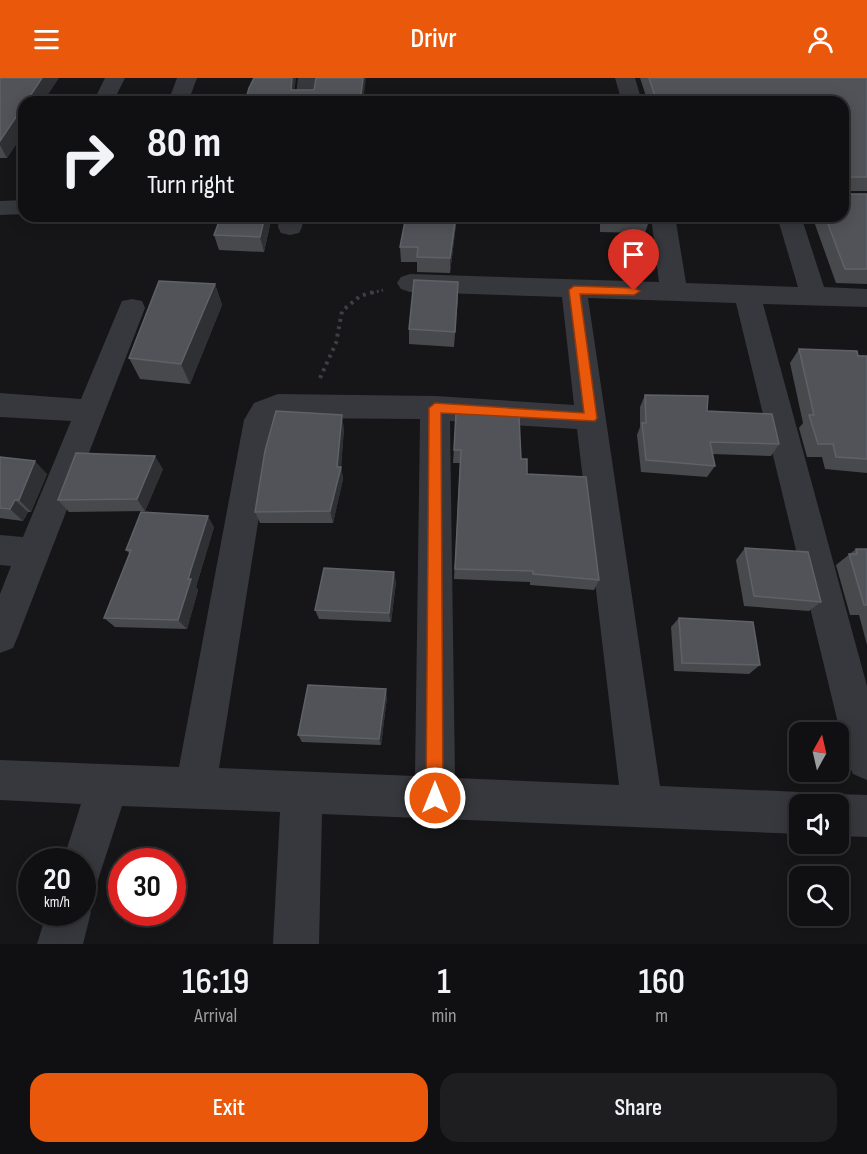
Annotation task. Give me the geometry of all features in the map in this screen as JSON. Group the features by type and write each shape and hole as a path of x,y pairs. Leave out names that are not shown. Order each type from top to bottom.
{"street":[{"path":"106,96 115,78"},
{"path":"180,96 187,78"},
{"path":"305,96 308,78"},
{"path":"625,78 630,96"},
{"path":"0,208 18,207"},
{"path":"664,222 674,292"},
{"path":"791,222 814,296"},
{"path":"410,283 867,298"},
{"path":"574,290 642,806"},
{"path":"747,293 867,760"},
{"path":"0,636 35,553 68,462 92,411 132,308"},
{"path":"0,405 92,411"},
{"path":"195,789 259,420 265,411 278,406 300,405 435,408 591,418"},
{"path":"435,408 435,798"},
{"path":"0,550 35,553"},
{"path":"0,780 789,813"},
{"path":"88,848 108,785"},
{"path":"296,944 302,793"},
{"path":"849,815 867,816"},
{"path":"60,944 65,926"}],"path":[{"path":"300,405 323,373 336,343 342,311 360,296 410,283"}],"building":[{"path":"0,78 42,78 30,96 18,96 18,114 0,141"},
{"path":"254,78 292,78 291,90 314,90 316,78 363,78 361,96 247,96"},
{"path":"649,78 867,78 867,177 850,177 850,194 867,194 867,269 845,269 827,222 849,222 849,96 655,96"},
{"path":"219,222 264,222 260,237 214,235"},
{"path":"405,222 455,222 450,258 417,257 418,247 400,247"},
{"path":"414,280 458,282 455,332 409,329"},
{"path":"159,281 215,284 181,364 129,358"},
{"path":"799,349 857,351 858,356 867,356 867,459 836,457 833,444 818,444 809,415 814,415"},
{"path":"645,395 708,396 707,411 772,414 779,444 710,442 715,466 646,460 642,423 646,423"},
{"path":"276,411 342,415 337,467 341,467 330,511 255,512 265,451"},
{"path":"456,413 519,416 521,459 527,459 527,474 586,477 599,580 533,574 533,571 455,569 461,450 454,450"},
{"path":"76,453 155,456 137,499 58,500"},
{"path":"0,457 35,461 19,500 15,500 10,509 0,508"},
{"path":"141,512 208,516 178,620 104,618 131,550 126,550"},
{"path":"745,548 808,552 821,602 754,596"},
{"path":"856,549 867,549 867,605 864,605 849,554 857,554"},
{"path":"324,568 394,572 389,613 315,610"},
{"path":"679,618 753,622 760,665 682,663"},
{"path":"308,685 386,689 379,739 298,735"}],"route":[{"path":"435,798 435,408 591,418 574,290 634,291"}]}
